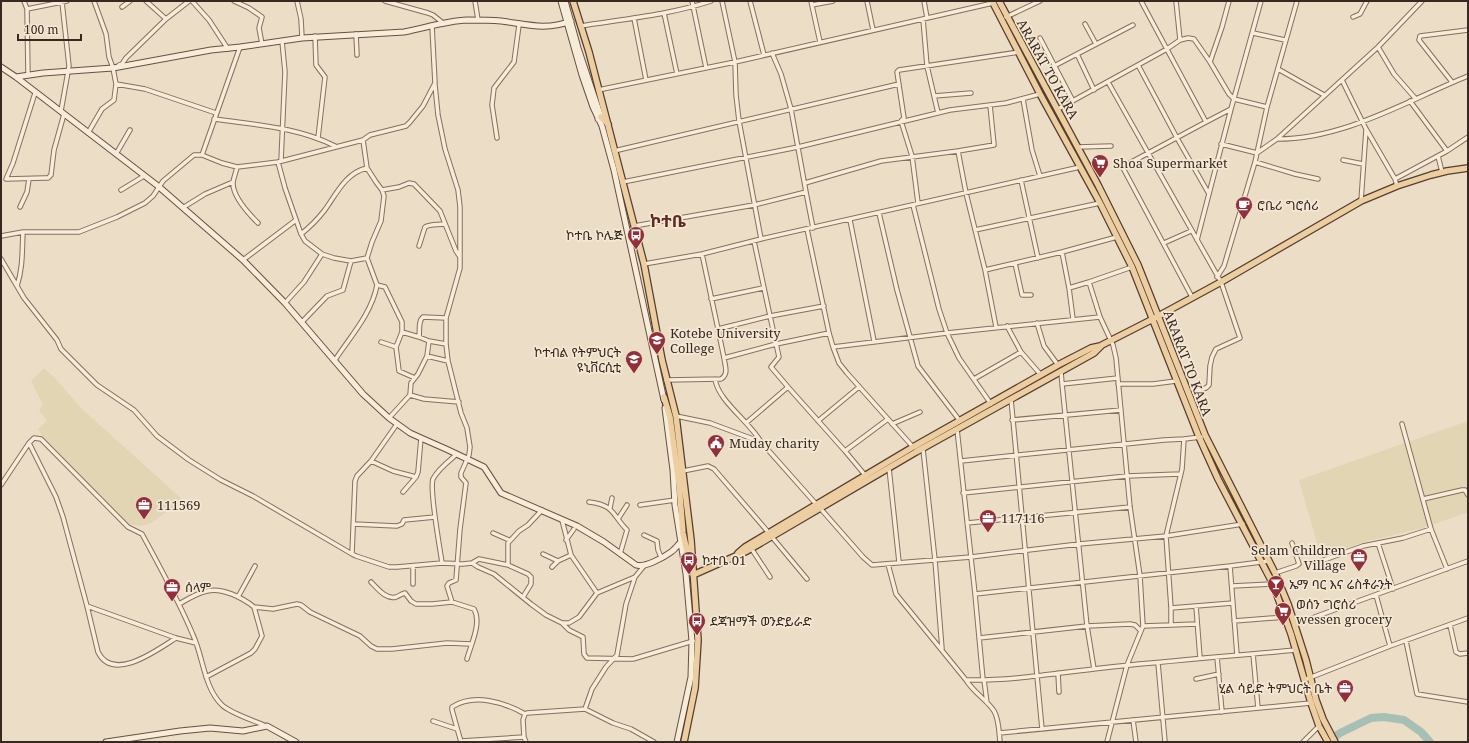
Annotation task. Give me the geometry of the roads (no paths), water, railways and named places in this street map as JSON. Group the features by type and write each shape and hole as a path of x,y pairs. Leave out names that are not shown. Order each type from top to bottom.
{"main road":[{"path":"573,1 589,52 644,264 666,380 676,416 691,540 695,641 695,688 684,742"},
{"name":"ARARAT TO KARA","path":"995,2 1058,109 1131,251 1156,318 1205,435 1224,476 1275,573 1288,604 1320,722"},
{"name":"ARARAT TO KARA","path":"1004,18 1040,94 1081,166 1156,318 1176,381 1198,437 1218,479 1243,524 1273,584 1307,678 1311,703 1326,733 1328,742"},
{"path":"599,118 608,124"},
{"path":"693,572 736,556 751,548 818,506 889,468 913,447 1041,375 1094,353 1102,345 1156,318 1219,279 1361,201 1397,186 1442,172 1468,168"},
{"path":"818,506 865,475 923,449 1011,399 1059,368"},
{"path":"664,397 670,417 674,439 683,533 693,572"},
{"path":"1218,479 1224,476"},
{"path":"736,556 745,547 770,535"},
{"name":"ARARAT TO KARA","path":"1326,733 1335,742"}],"street":[{"path":"24,1 27,9 28,75"},
{"path":"88,133 102,109 114,100 116,84 109,57 106,34 94,1"},
{"path":"122,7 131,1"},
{"path":"146,1 166,19"},
{"path":"113,68 122,64 166,19 191,1 209,20 228,49"},
{"path":"234,1 249,8 262,17 259,28 262,44"},
{"path":"297,1 301,19 302,38"},
{"path":"385,1 428,13 433,15 442,23"},
{"path":"475,1 478,20"},
{"path":"561,1 606,140 622,200 664,397 680,543 686,574 695,641 690,677 677,742"},
{"path":"565,1 569,22"},
{"path":"692,1 706,68"},
{"path":"580,26 664,13 693,7 711,1"},
{"path":"722,1 735,62 739,121 760,239"},
{"path":"750,1 764,55"},
{"path":"820,42 811,3 833,1"},
{"path":"866,1 873,30"},
{"path":"924,1 927,66 938,113"},
{"path":"1004,18 1034,2 1040,1"},
{"path":"1141,1 1206,122"},
{"path":"1176,1 1180,40"},
{"path":"1210,62 1229,1"},
{"path":"1197,240 1261,1"},
{"path":"1219,279 1255,162 1267,107 1297,1"},
{"path":"1353,17 1360,14 1367,1"},
{"path":"1222,144 1257,153 1277,139 1378,47 1422,1"},
{"path":"1,181 6,179 28,180 48,178 51,175 54,150 62,113 69,66 64,2 27,9"},
{"path":"598,90 772,54 995,2"},
{"path":"664,13 678,74"},
{"path":"634,18 646,80"},
{"path":"16,77 113,68 211,50 228,49 315,36 404,32 454,21 501,21 519,25 543,27 569,22"},
{"path":"1085,24 1096,44"},
{"path":"497,138 492,105 494,88 514,62 519,25"},
{"path":"1054,66 1133,25"},
{"path":"432,26 438,115 445,149 458,190 460,207 460,268 446,318 446,344 448,361 468,434 470,451 461,473 461,477 466,483 456,564 456,580 449,583 447,586 452,602"},
{"path":"1452,82 1419,40 1420,36 1468,30"},
{"path":"1253,33 1286,40"},
{"path":"356,34 356,55"},
{"path":"315,36 316,65 325,77 318,138"},
{"path":"1040,38 1073,101"},
{"path":"1058,109 1167,49 1180,40 1188,38 1194,39 1229,94 1234,99 1267,107"},
{"path":"282,41 285,72 279,161 296,220 305,241 322,254 351,261 367,258"},
{"path":"202,154 240,47"},
{"path":"1378,47 1394,74 1416,98"},
{"path":"918,203 912,156 901,121 904,118 897,72 898,70 1019,52"},
{"path":"772,54 781,74 791,108 806,183 806,192 813,228"},
{"path":"1077,54 1094,90"},
{"path":"1138,65 1209,194"},
{"path":"1,67 158,186 184,207 243,260 285,303 363,394 389,418 421,438 484,467 500,493 542,510 595,536 636,565 644,566"},
{"path":"1278,69 1324,95"},
{"path":"1277,139 1302,138 1363,122 1468,76"},
{"path":"1342,80 1366,129 1395,178 1397,186"},
{"path":"1108,82 1219,279 1240,338 1216,349 1212,357 1207,388 1204,390 1192,389"},
{"path":"1,236 23,232 79,232 117,217 153,196 158,186 194,155 202,154 237,166 279,161 320,152 336,146 363,140 370,135 400,128 410,122 423,106 435,83"},
{"path":"116,84 145,89 216,113"},
{"path":"614,151 791,108 899,84"},
{"path":"6,179 13,163 35,93"},
{"path":"934,96 971,93"},
{"path":"623,182 798,147 950,110 990,105 1040,94"},
{"path":"1022,99 1032,150 1040,176"},
{"path":"1410,101 1447,151"},
{"path":"806,183 881,161 994,144 990,105"},
{"path":"1192,297 1123,168 1148,152 1231,109"},
{"path":"214,119 282,128 318,138 336,146"},
{"path":"1361,201 1366,129"},
{"path":"116,154 130,130"},
{"path":"1395,178 1447,151 1468,137"},
{"path":"335,360 368,310 375,296 377,286 367,258 381,221 384,202 382,190 367,168 363,140"},
{"path":"1078,147 1112,146"},
{"path":"958,150 966,193 985,270 996,327"},
{"path":"1438,156 1442,172"},
{"path":"1343,160 1363,164"},
{"path":"1255,162 1318,179"},
{"path":"237,166 234,188 241,203 250,216 258,223"},
{"path":"644,264 702,254 760,239 850,220 913,204 1081,166"},
{"path":"302,234 324,212 341,185 354,174 367,168"},
{"path":"121,190 144,176"},
{"path":"20,207 27,192 28,180"},
{"path":"1021,180 1038,258"},
{"path":"184,207 205,194 234,182"},
{"path":"382,190 399,187 409,183 414,184 440,211 456,252 460,257"},
{"path":"634,226 754,204 806,192"},
{"path":"975,230 1100,203"},
{"path":"913,204 939,309 947,332 960,358 991,404"},
{"path":"880,213 897,290 918,366 960,421"},
{"path":"243,260 296,220"},
{"path":"850,220 874,341"},
{"path":"419,246 425,227 444,224"},
{"path":"807,229 829,333 839,363 913,447"},
{"path":"1164,243 1191,231"},
{"path":"17,286 22,264 23,232"},
{"path":"985,270 1038,258 1117,237"},
{"path":"754,241 779,359 771,367 865,475"},
{"path":"1062,252 1073,319"},
{"path":"285,303 304,282 322,254"},
{"path":"666,380 715,379 725,377 726,373 724,358 702,254"},
{"path":"1,259 24,298 57,340 61,348 97,385 134,410 157,436 188,460 352,554 373,563 389,567 442,563 472,563 479,559 508,565 528,574 531,578 531,584 523,597"},
{"path":"302,322 327,296 343,290 351,261"},
{"path":"1015,263 1022,295 1031,295"},
{"path":"1069,288 1132,267"},
{"path":"1089,282 1100,317 1115,349 1130,507 1140,576 1143,626 1127,665 1107,742"},
{"path":"377,286 382,285 386,287 402,322 402,332 396,347 399,371 415,378"},
{"path":"712,299 763,288"},
{"path":"718,329 770,316 824,306"},
{"path":"419,337 421,318 423,316 446,318"},
{"path":"833,347 947,332 1100,317"},
{"path":"1037,323 1044,346 1059,368 1062,384 1082,583 1094,669"},
{"path":"1007,326 1021,352 1041,375"},
{"path":"402,332 429,341 446,344"},
{"path":"724,358 776,344 829,333"},
{"path":"389,418 410,395 411,383 427,356 429,341"},
{"path":"382,342 396,347"},
{"path":"974,380 1021,352"},
{"path":"427,356 448,361"},
{"path":"1062,384 1118,378"},
{"path":"715,379 718,390 761,442 867,562 872,565 971,557 1079,544 1166,536 1243,524"},
{"path":"1118,384 1153,384 1176,381"},
{"path":"746,423 788,387"},
{"path":"818,421 859,387"},
{"path":"410,395 424,399 459,402"},
{"path":"1011,399 1015,456 1042,729"},
{"path":"1012,420 1121,410"},
{"path":"892,424 920,412"},
{"path":"676,416 710,423 761,442"},
{"path":"846,452 888,419"},
{"path":"352,554 355,481 357,476 371,462 397,424"},
{"path":"1402,424 1431,529 1446,569"},
{"path":"957,429 983,680 987,703"},
{"path":"961,462 1184,439 1205,435"},
{"path":"1,485 13,464 29,443 34,438 41,439 128,527 142,534 179,604 196,643 206,677 218,701 223,707 267,726 296,742"},
{"path":"402,492 416,477 419,464 421,438"},
{"path":"1171,626 1166,536 1183,462 1184,439"},
{"path":"29,443 56,497 63,517 101,659 111,666 123,665 149,655 176,638"},
{"path":"923,449 935,560 942,650"},
{"path":"442,563 432,484 433,479 441,469 457,454"},
{"path":"371,462 388,469 416,477"},
{"path":"683,472 708,466 714,469 807,579"},
{"path":"889,468 899,562"},
{"path":"963,493 1127,476 1180,474"},
{"path":"1423,499 1462,490 1465,490 1468,495"},
{"path":"610,508 612,498"},
{"path":"640,505 675,500"},
{"path":"589,502 610,508 622,526 627,530 620,554"},
{"path":"618,519 627,505"},
{"path":"967,524 1130,507"},
{"path":"508,565 507,548 509,540 528,525 542,510"},
{"path":"353,524 397,526 402,524 404,520 435,517"},
{"path":"562,520 571,555 596,593"},
{"path":"566,540 574,529"},
{"path":"1321,560 1363,546 1403,538 1431,529"},
{"path":"493,533 509,540"},
{"path":"644,535 657,541 658,550 661,557"},
{"path":"585,709 594,687 606,667 615,659 617,655 624,611 635,577 644,566 671,552 680,543"},
{"path":"1275,573 1299,564 1292,543"},
{"path":"1378,543 1393,588"},
{"path":"751,548 770,577"},
{"path":"671,552 682,554"},
{"path":"543,554 558,561"},
{"path":"552,566 558,561 571,555"},
{"path":"975,594 1262,563 1269,561"},
{"path":"1302,622 1468,561"},
{"path":"472,563 498,576 546,615 562,623 569,630 583,637 585,657 595,659 640,658 695,641"},
{"path":"888,564 896,594 970,686 987,703 995,714 1000,742"},
{"path":"238,597 255,566"},
{"path":"413,584 414,566"},
{"path":"1230,566 1237,655"},
{"path":"562,623 569,622 579,617 596,593 635,577"},
{"path":"372,582 387,596 394,598 405,593 411,601 416,604 452,602 474,609 477,617 476,628 467,659"},
{"path":"1232,586 1273,584"},
{"path":"179,604 208,590 216,590 238,597 254,607 273,609 297,604 301,605 310,612 360,636 371,646 377,649 392,649 447,643 471,644"},
{"path":"1376,595 1390,646"},
{"path":"1171,608 1233,602"},
{"path":"87,606 176,638 196,643"},
{"path":"1196,606 1196,624 1200,658"},
{"path":"206,677 251,653 254,649 262,636 254,607"},
{"path":"1234,621 1286,617"},
{"path":"1307,678 1468,618"},
{"path":"979,638 1087,626 1130,624 1135,626 1140,631"},
{"path":"1143,626 1196,624"},
{"path":"1450,625 1456,652 1460,654 1468,653"},
{"path":"1406,641 1417,694 1468,702"},
{"path":"966,680 1037,676 1127,665 1296,650"},
{"path":"1252,654 1258,708"},
{"path":"1217,657 1222,712"},
{"path":"1158,663 1165,742"},
{"path":"1058,673 1059,692"},
{"path":"1196,679 1219,674"},
{"path":"524,737 461,741 452,707 463,701 484,700 506,705 525,714 531,712 585,709 613,723 631,729 654,742"},
{"path":"999,732 1311,703"},
{"path":"525,714 523,720 524,737 526,742"},
{"path":"1133,720 1136,742"},
{"path":"433,721 457,729"},
{"path":"1303,742 1320,722"},
{"path":"106,742 180,731 215,728 243,731 267,726"}],"waterway":[{"path":"1327,742 1340,733 1371,718 1384,717 1404,720 1421,732 1430,742"}],"place":[{"name":"Shoa Supermarket","path":"1100,178"},
{"name":"ሮቤሪ ግሮሰሪ","path":"1244,220"},
{"name":"ኮተቤ ኮሌጅ","path":"636,250"},
{"name":"Kotebe University College","path":"657,355"},
{"name":"ኮተብል የትምህርት ዩኒቨርሲቲ","path":"634,374"},
{"name":"Muday charity","path":"716,458"},
{"name":"111569","path":"144,520"},
{"name":"117116","path":"988,533"},
{"name":"Selam Children Village","path":"1359,572"},
{"name":"ኮተቤ 01","path":"689,575"},
{"name":"ኤማ ባር እና ሬስቶራንት","path":"1276,599"},
{"name":"ሰላም","path":"172,602"},
{"name":"ወሰን ግሮሰሪ wessen grocery","path":"1283,626"},
{"name":"ደጃዝማች ወንድይራድ","path":"697,636"},
{"name":"ሂል ሳይድ ትምህርት ቤት","path":"1345,703"}],"district":[{"name":"ኮተቤ","path":"668,221"}]}
